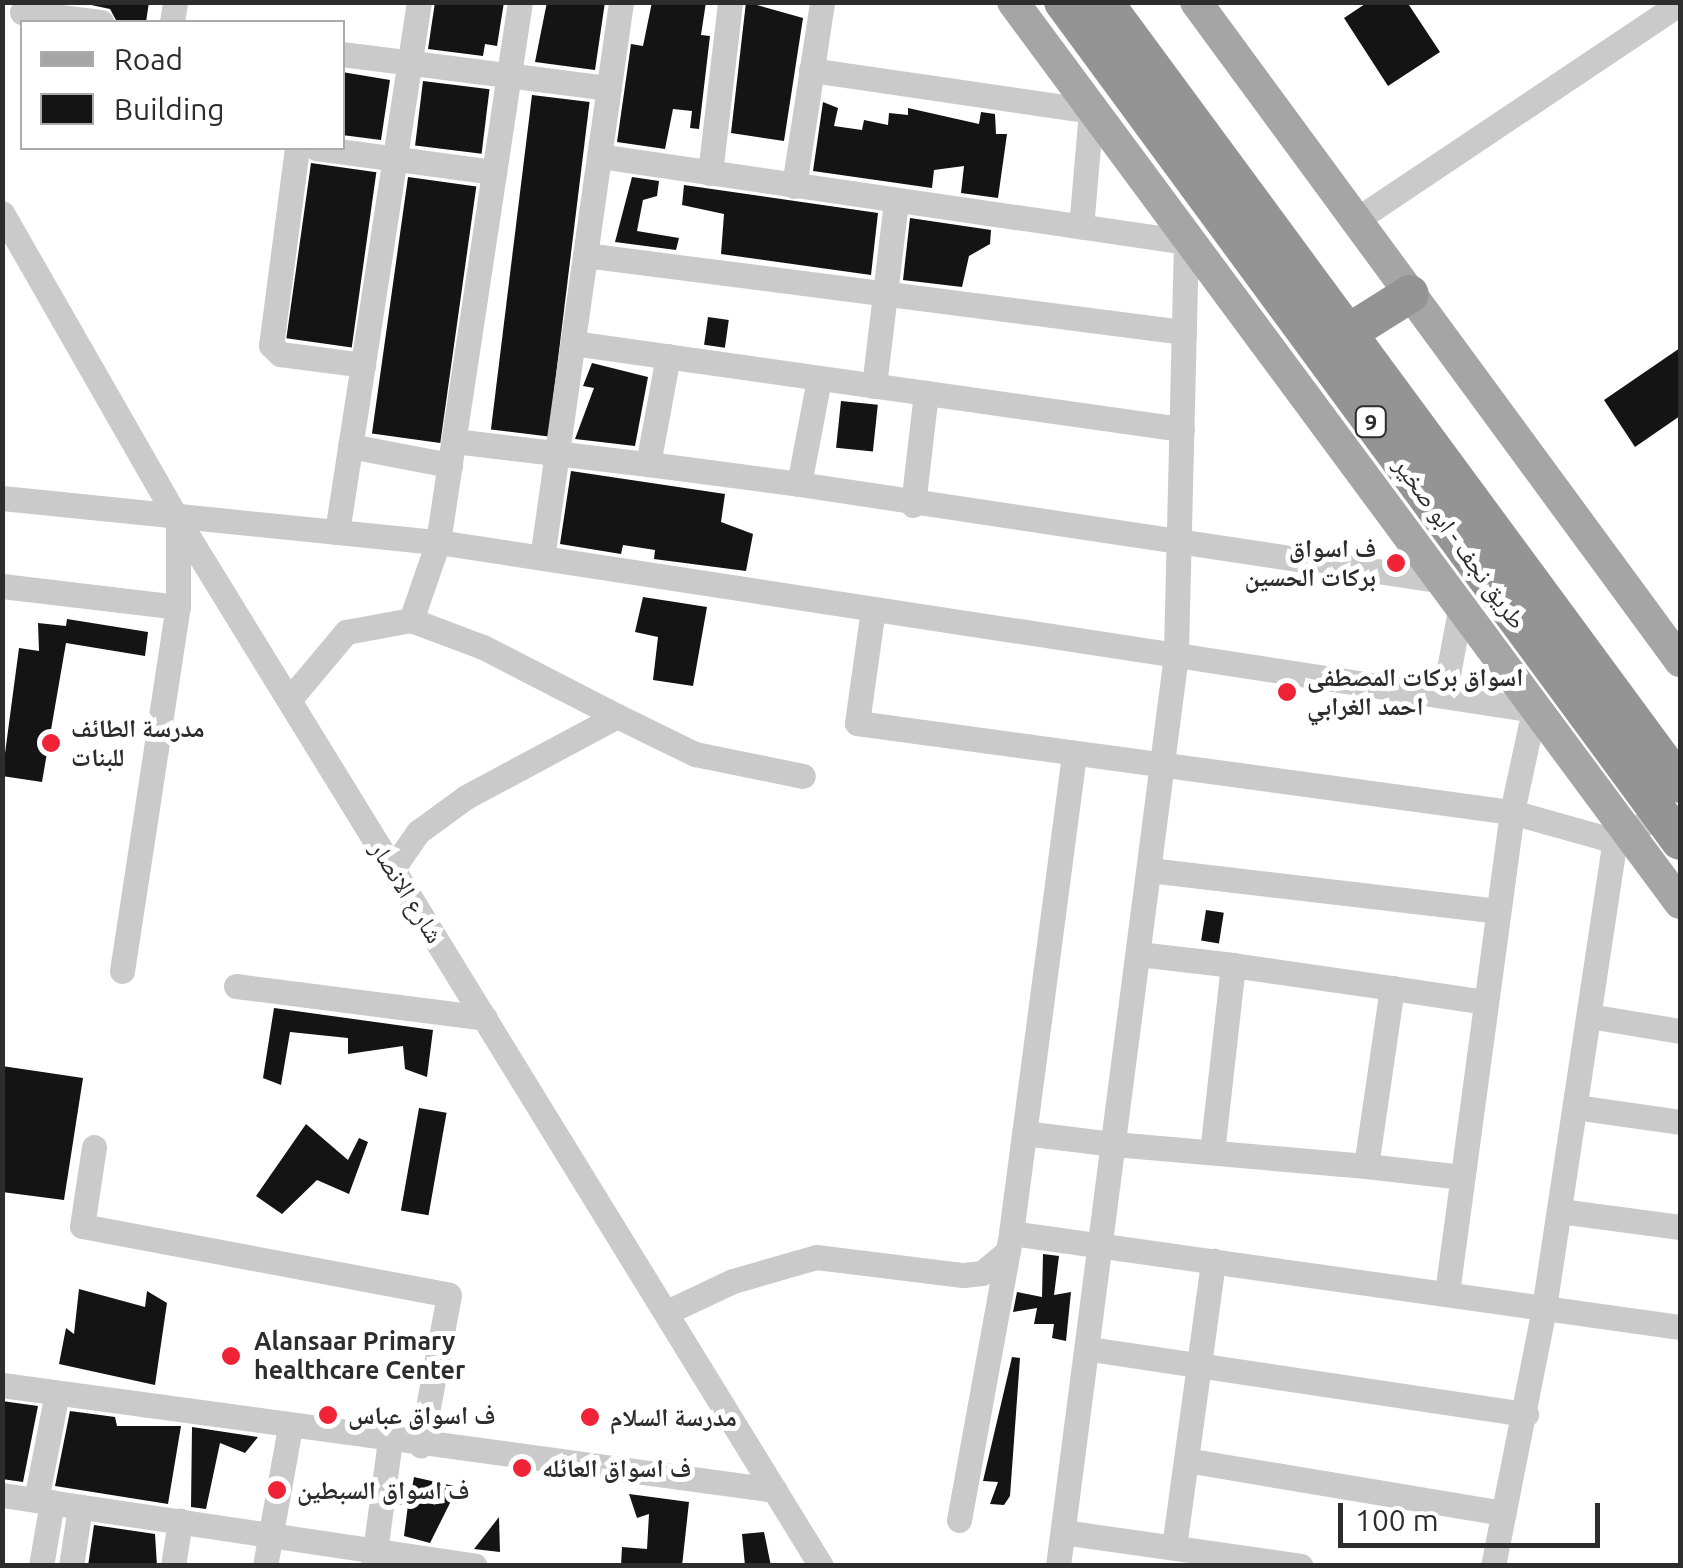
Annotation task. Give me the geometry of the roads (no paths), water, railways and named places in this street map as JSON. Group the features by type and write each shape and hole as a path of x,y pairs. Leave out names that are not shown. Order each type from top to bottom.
{"highway":[{"name":"طريق نجف - ابو صخير","path":"1062,2 1660,807"},
{"name":"طريق نجف - ابو صخير","path":"1104,2 1348,333 1660,807"},
{"path":"1348,333 1410,294"}],"main road":[{"path":"1013,2 1534,710 1660,807 1680,903"},
{"path":"1196,2 1680,661"}],"street":[{"path":"337,532 419,2"},
{"path":"411,620 438,542 520,2"},
{"path":"542,558 621,2"},
{"path":"710,173 730,2"},
{"path":"794,186 822,2"},
{"path":"1356,220 1680,3"},
{"path":"22,12 72,10 96,20"},
{"path":"345,54 609,88"},
{"path":"811,70 1091,111 1081,227"},
{"path":"298,150 271,345 280,354 363,364"},
{"path":"331,150 494,172"},
{"path":"599,156 1186,242 1176,655 1114,1144 1106,1245 1058,1566"},
{"path":"874,386 896,201"},
{"name":"شارع الانصار","path":"2,213 178,520 821,1566"},
{"path":"585,254 1184,332"},
{"path":"573,343 1182,428"},
{"path":"648,464 668,356"},
{"path":"799,484 819,378"},
{"path":"913,505 926,393"},
{"path":"350,446 452,453 557,453 648,464 1438,580"},
{"path":"2,498 178,520 438,542 1534,710 1512,812 1447,1294"},
{"path":"122,971 178,607 178,520"},
{"path":"2,586 178,607"},
{"path":"873,609 857,723 1512,812 1660,807 1589,1016 1526,1414 1493,1566"},
{"path":"1444,696 1460,610"},
{"path":"289,700 346,632 411,620 483,646 695,754 803,776"},
{"path":"393,868 418,832 466,797 617,716"},
{"path":"959,1520 1009,1243 1074,754"},
{"path":"1149,870 1498,911"},
{"path":"1138,954 1486,1002"},
{"path":"1212,1152 1234,965"},
{"path":"236,986 485,1018"},
{"path":"1366,1166 1392,988"},
{"path":"1589,1016 1680,1032"},
{"path":"1576,1107 1680,1122"},
{"path":"1024,1133 1462,1177"},
{"path":"94,1147 82,1226 450,1296 421,1445"},
{"path":"1560,1212 1680,1228"},
{"path":"666,1312 732,1281 816,1257 963,1275 982,1272 1009,1243 1106,1245 1680,1327"},
{"path":"1174,1548 1213,1262"},
{"path":"1090,1349 1199,1362 1526,1414"},
{"path":"2,1385 390,1441 775,1490"},
{"path":"41,1566 57,1393"},
{"path":"266,1566 290,1427"},
{"path":"374,1558 390,1441"},
{"path":"1186,1460 1504,1513"},
{"path":"2,1495 270,1536 374,1558 475,1566"},
{"path":"72,1566 80,1506"},
{"path":"173,1566 180,1521"},
{"path":"1063,1532 1227,1560 1301,1566"}],"place":[{"name":"ف اسواق بركات الحسين","path":"1396,563"},
{"name":"اسواق بركات المصطفى احمد الغرابي","path":"1287,692"},
{"name":"مدرسة الطائف للبنات","path":"51,743"},
{"name":"Alansaar Primary healthcare Center","path":"231,1356"},
{"name":"ف اسواق عباس","path":"328,1415"},
{"name":"مدرسة السلام","path":"590,1417"},
{"name":"ف اسواق العائله","path":"522,1468"},
{"name":"ف اسواق السبطين","path":"277,1490"}]}
